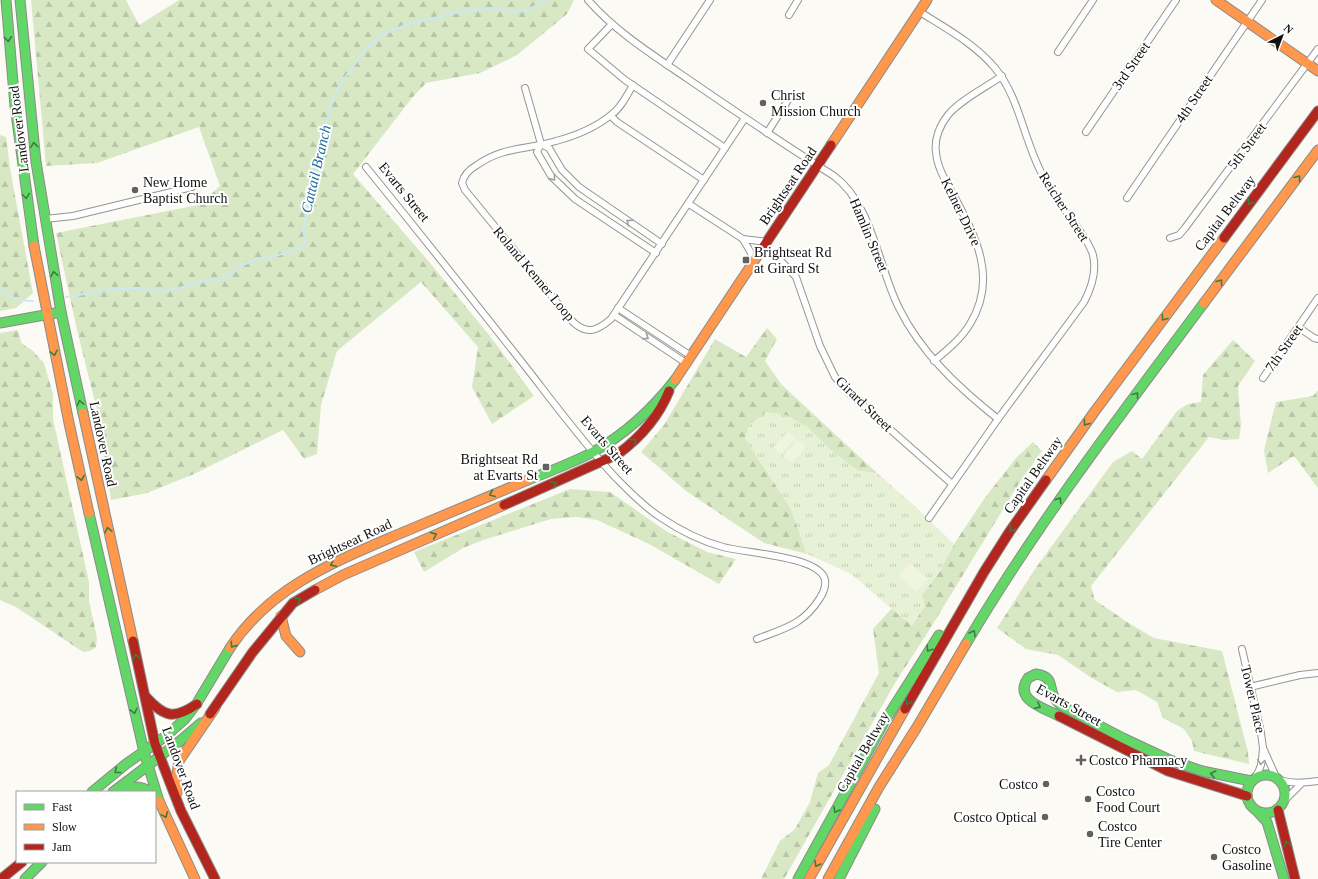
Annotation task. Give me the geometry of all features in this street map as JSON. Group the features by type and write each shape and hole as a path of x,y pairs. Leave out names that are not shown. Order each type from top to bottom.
{"main road":[{"name":"Landover Road","path":"6,0 11,72 18,138 31,231 47,315 104,580 153,791"},
{"name":"Landover Road","path":"20,0 35,155 61,312 144,695 159,756 181,811 215,879"},
{"name":"Brightseat Road","path":"93,791 113,774 178,726 197,704 228,652 254,617 303,579 364,549 593,452 624,432 638,420 671,386 766,245 927,0"},
{"path":"1216,0 1318,71"},
{"name":"Capital Beltway","path":"809,879 894,727 984,572 1085,424 1318,111"},
{"path":"828,879 879,787 917,727 981,619 1067,489 1318,150"},
{"path":"0,323 61,312"},
{"name":"Brightseat Road","path":"114,791 127,779 190,734 215,708 252,653 293,603 338,578 618,454 641,436 663,406 671,386"},
{"path":"798,879 921,661 984,572"},
{"path":"281,616 284,632 300,652"},
{"name":"Evarts Street","path":"1246,796 1168,771 1029,702 1023,692 1026,681 1030,676 1035,674 1043,675 1052,684 1054,698 1062,706 1140,746 1185,766 1203,771 1253,779"},
{"path":"144,695 156,709 165,714 181,714 197,704"},
{"path":"181,811 176,780 180,761 189,745 215,708"},
{"path":"839,879 917,727"},
{"path":"1257,811 1265,814 1278,810 1285,800 1286,791 1282,782 1278,778 1265,774 1253,779 1248,787 1246,796 1248,802 1267,822 1284,879"},
{"path":"120,791 130,787 142,787 149,791"},
{"name":"Landover Road","path":"156,798 195,879"},
{"path":"1278,810 1295,879"},
{"path":"1,879 21,863"},
{"path":"25,879 41,863"}],"street":[{"name":"Hamlin Street","path":"588,0 612,24 667,65 845,185 862,211 899,309 914,334 934,361 956,383 998,419"},
{"path":"667,65 710,0"},
{"path":"789,15 798,0"},
{"path":"1058,52 1093,0"},
{"name":"3rd Street","path":"1086,132 1176,0"},
{"name":"4th Street","path":"1126,198 1262,0"},
{"name":"Reicher Street","path":"920,12 978,50 1002,76 1012,97 1035,162 1052,192 1087,241 1093,253 1095,267 1093,280 1084,302 998,419 929,518"},
{"path":"612,24 588,49 625,80 725,148"},
{"name":"5th Street","path":"1170,238 1178,235 1185,228 1318,49"},
{"name":"Kelner Drive","path":"934,361 957,341 971,323 981,299 983,288 982,260 977,243 965,215 940,168 936,153 937,136 943,122 953,110 1002,76"},
{"name":"Roland Kenner Loop","path":"633,85 611,116 584,131 555,142 494,154 473,167 466,174 462,183 465,190 574,324 588,330 596,330 602,327 614,315 745,118"},
{"path":"525,88 541,144 537,152 551,176 574,199 656,253"},
{"path":"767,133 790,97"},
{"path":"611,116 617,122 704,180"},
{"path":"541,144 549,148 562,170 578,187 662,244"},
{"name":"Evarts Street","path":"366,167 593,452 638,501 659,517 681,530 722,547 799,561 813,566 822,574 825,580 823,590 810,612 793,625 757,639"},
{"path":"45,219 73,216 192,187"},
{"path":"689,204 743,239 766,245"},
{"path":"743,239 751,253 752,265"},
{"name":"Girard Street","path":"766,245 796,277 820,346 835,377 850,394 952,484"},
{"name":"7th Street","path":"1263,378 1318,298"},
{"path":"618,308 688,360"},
{"path":"614,315 688,360"},
{"path":"1298,327 1314,338 1318,339"},
{"name":"Tower Place","path":"1242,649 1261,733 1262,763 1260,770 1253,779"},
{"path":"1250,686 1300,675 1318,673"},
{"name":"Tower Place","path":"1262,748 1278,778"},
{"path":"1278,778 1288,782 1301,784 1318,782"},
{"path":"1285,800 1301,784"}],"green space":[{"path":"31,0 126,0 139,25 179,0 574,0 567,14 517,55 480,73 426,83 412,98 353,174 425,257 490,336 534,396 492,424 472,387 478,347 421,282 337,351 321,405 317,454 304,459 283,430 194,474 147,493 111,500 97,410 77,330 56,233 198,205 220,186 199,127 97,163 46,166"},
{"path":"0,135 6,137 11,174 33,293 16,308 0,311"},
{"path":"767,328 777,339 765,361 782,385 877,473 858,471 829,449 807,427 745,438 791,509 807,554 764,543 686,491 641,452 664,425 715,339 746,357"},
{"path":"18,330 21,342 32,350 44,363 53,394 53,419 89,582 89,601 97,638 96,647 90,651 83,652 16,607 0,600 0,333"},
{"path":"1233,340 1255,361 1238,386 1241,426 1239,439 1224,440 1209,437 1091,586 1095,600 1154,638 1222,651 1248,752 1249,764 1194,751 1192,741 1184,729 1163,718 1157,702 1136,690 1117,692 1090,677 1058,655 1026,649 997,628 1035,569 1113,462 1132,451 1142,459 1177,411 1188,404 1201,402 1203,375"},
{"path":"1318,390 1318,488 1294,456 1268,473 1264,450 1276,402 1313,396"},
{"path":"766,412 787,415 807,427 829,449 858,471 877,473 919,510 954,544 940,571 922,595 925,606 912,626 851,574 807,554 791,509 745,438 749,425"},
{"path":"788,431 795,438 781,454 773,448"},
{"path":"798,440 806,447 791,463 783,456"},
{"path":"1033,442 1042,451 1018,485 895,683 784,879 761,879 780,841 795,829 810,802 818,773 829,765 879,673 873,629 892,608 912,625 922,595 940,571 954,544 984,499 1016,458"},
{"path":"570,489 610,492 666,531 707,552 736,559 719,584 649,544 597,520 577,517 551,519 483,540 463,548 424,572 414,552"},
{"path":"910,563 928,579 917,592 899,575"}],"waterway":[{"name":"Cattail Branch","path":"66,297 121,288 138,288 154,291 172,290 205,281 218,280 229,275 240,266 300,248 304,244 305,238 303,230 313,175 331,104 339,86 365,50 384,34 408,24 463,11 498,8 512,12 526,11 546,0"},
{"name":"Cattail Branch","path":"0,288 15,298 23,301 33,301"}],"traffic: fast":[{"path":"6,0 15,106 34,246"},
{"path":"20,0 36,162 61,312 83,413"},
{"path":"966,644 1021,556 1080,470 1204,303"},
{"path":"0,323 61,312"},
{"path":"528,480 585,456 616,438 648,411 675,380"},
{"path":"89,513 144,752 156,791"},
{"path":"798,879 883,724 939,635"},
{"path":"93,791 126,764 166,736 185,719 197,703 230,648"},
{"path":"1059,716 1027,698 1024,692 1024,686 1028,678 1036,674 1046,677 1049,680 1055,699 1062,706 1123,738 1170,760 1202,771 1251,781"},
{"path":"114,791 180,741 201,723"},
{"path":"1262,775 1270,775 1280,780 1284,787 1285,794 1284,801 1280,808 1270,813 1262,813 1252,808 1250,805 1247,798 1247,790 1252,780 1255,778 1262,775"},
{"path":"120,791 126,788 134,787 143,788 149,791"},
{"path":"156,791 159,801"},
{"path":"839,879 875,809"},
{"path":"1257,811 1267,822 1284,879"},
{"path":"25,879 41,863"}],"traffic: slow":[{"path":"831,145 927,0"},
{"path":"1216,0 1318,71"},
{"path":"1204,303 1318,150"},
{"path":"1046,480 1095,411 1224,238"},
{"path":"34,246 69,423 89,513"},
{"path":"675,380 764,246"},
{"path":"83,413 133,641"},
{"path":"230,648 246,627 264,608 305,579 328,566 375,544 528,480"},
{"path":"315,590 343,575 504,505"},
{"path":"281,616 286,636 300,652"},
{"path":"828,879 879,787 917,727 966,644"},
{"path":"177,793 176,780 179,761 215,708"},
{"path":"809,879 905,709"},
{"path":"159,801 195,879"}],"traffic: jam":[{"path":"1224,238 1318,111"},
{"path":"764,246 831,145"},
{"path":"504,505 618,454 634,441 648,426 660,410 669,391"},
{"path":"905,709 984,572 1010,531 1046,480"},
{"path":"210,714 252,653 293,603 315,590"},
{"path":"133,641 155,744 181,811 215,879"},
{"path":"146,697 158,709 170,714 182,712 197,704"},
{"path":"1059,716 1168,771 1247,796"},
{"path":"1278,810 1295,879"},
{"path":"1,879 21,863"}],"place":[{"name":"Christ Mission Church","path":"763,103"},
{"name":"New Home Baptist Church","path":"135,190"},
{"name":"Brightseat Rd at Girard St","path":"746,260"},
{"name":"Brightseat Rd at Evarts St","path":"546,467"},
{"name":"Costco Pharmacy","path":"1081,760"},
{"name":"Costco","path":"1046,784"},
{"name":"Costco Food Court","path":"1088,799"},
{"name":"Costco Optical","path":"1045,817"},
{"name":"Costco Tire Center","path":"1090,834"},
{"name":"Costco Gasoline","path":"1214,857"}]}
